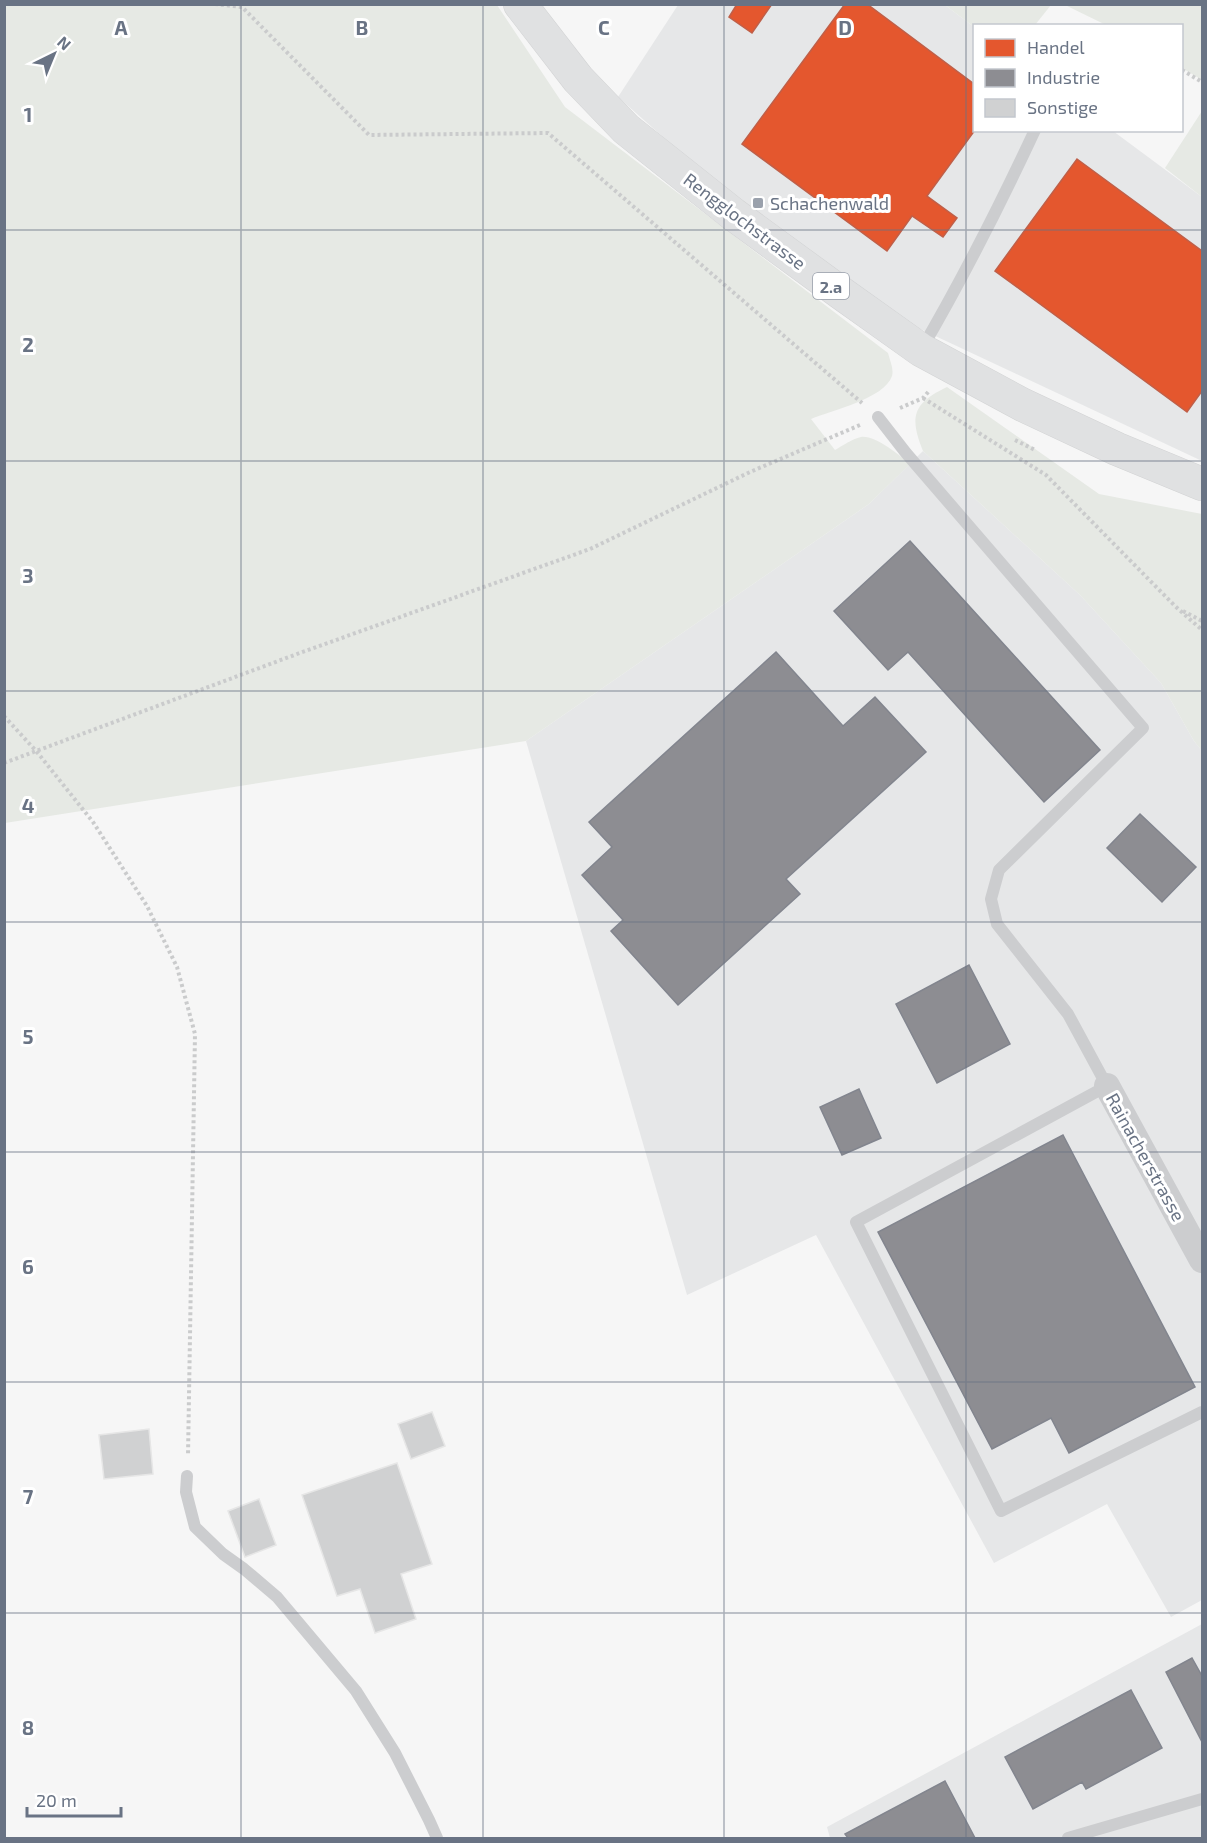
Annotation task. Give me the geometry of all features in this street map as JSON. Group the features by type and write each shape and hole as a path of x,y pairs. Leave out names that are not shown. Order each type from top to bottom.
{"main road":[{"name":"Rengglochstrasse","path":"520,4 578,80 626,129 733,214 935,357 1023,405 1071,428 1203,484"}],"street":[{"name":"Rainacherstrasse","path":"1107,1086 1203,1260"}],"lane":[{"path":"935,357 955,292 1006,194 1034,132"},
{"path":"878,417 906,453 1143,728 999,870 991,899 997,924 1068,1014 1107,1086 856,1222 1001,1510 1203,1412"},
{"path":"187,1476 186,1492 195,1527 222,1554 277,1597 356,1691 395,1753 437,1839"},
{"path":"1068,1839 1203,1799"}],"path":[{"path":"215,4 242,7 369,135 548,133 878,417"},
{"path":"1183,71 1203,82"},
{"path":"923,398 935,357"},
{"path":"4,763 297,654 590,549 750,472 923,398"},
{"path":"923,398 1046,475 1175,606 1203,630"},
{"path":"1175,606 1203,621"},
{"path":"4,716 37,752 93,822 147,906 177,968 195,1034 187,1476"}],"shaded area":[{"path":"5,5 497,5 565,107 888,353 892,376 879,391 856,403 811,419 835,450 854,439 867,437 887,446 910,464 869,504 526,741 5,823"},
{"path":"678,5 945,5 973,26 973,132 1114,132 1202,197 1202,461 899,319 717,185 618,97"},
{"path":"945,5 1051,5 1036,24 973,24 973,26"},
{"path":"1065,5 1202,5 1202,80 1183,69 1183,24 1104,24"},
{"path":"1202,111 1202,197 1165,168"},
{"path":"947,387 1099,494 1202,514 1202,751 1161,683 1080,595 923,451 916,429 917,412 927,399"},
{"path":"923,451 1080,595 1161,683 1202,751 1202,1600 1171,1617 1107,1504 994,1563 816,1235 687,1295 526,741 869,504"},
{"path":"1202,1624 1202,1838 830,1838 827,1827"}],"building: Handel":[{"path":"737,4 772,4 752,33 729,17"},
{"path":"845,4 867,4 973,83 974,132 927,196 957,218 943,237 912,216 887,251 742,144"},
{"path":"1077,159 1202,251 1202,391 1187,412 995,271"}],"building: Industrie":[{"path":"910,541 1100,750 1044,802 908,652 888,670 834,611"},
{"path":"776,652 843,726 875,697 926,752 786,879 800,894 678,1005 611,931 623,920 582,875 612,847 589,822"},
{"path":"1140,814 1196,867 1162,902 1107,848"},
{"path":"969,965 1010,1044 937,1083 896,1004"},
{"path":"859,1089 881,1138 842,1155 820,1107"},
{"path":"1063,1135 1195,1387 1069,1453 1051,1418 992,1449 878,1232"},
{"path":"1192,1658 1202,1676 1202,1742 1166,1672"},
{"path":"1131,1690 1162,1748 1086,1789 1082,1782 1033,1809 1005,1757"},
{"path":"945,1781 975,1838 848,1838 845,1834"}],"building: Sonstige":[{"path":"432,1412 445,1446 411,1459 398,1424"},
{"path":"149,1429 153,1474 104,1479 99,1435"},
{"path":"397,1463 432,1564 401,1574 416,1619 375,1633 360,1589 337,1596 302,1495"},
{"path":"259,1499 276,1545 245,1557 228,1511"}],"place":[{"name":"Schachenwald","path":"758,203"}]}
